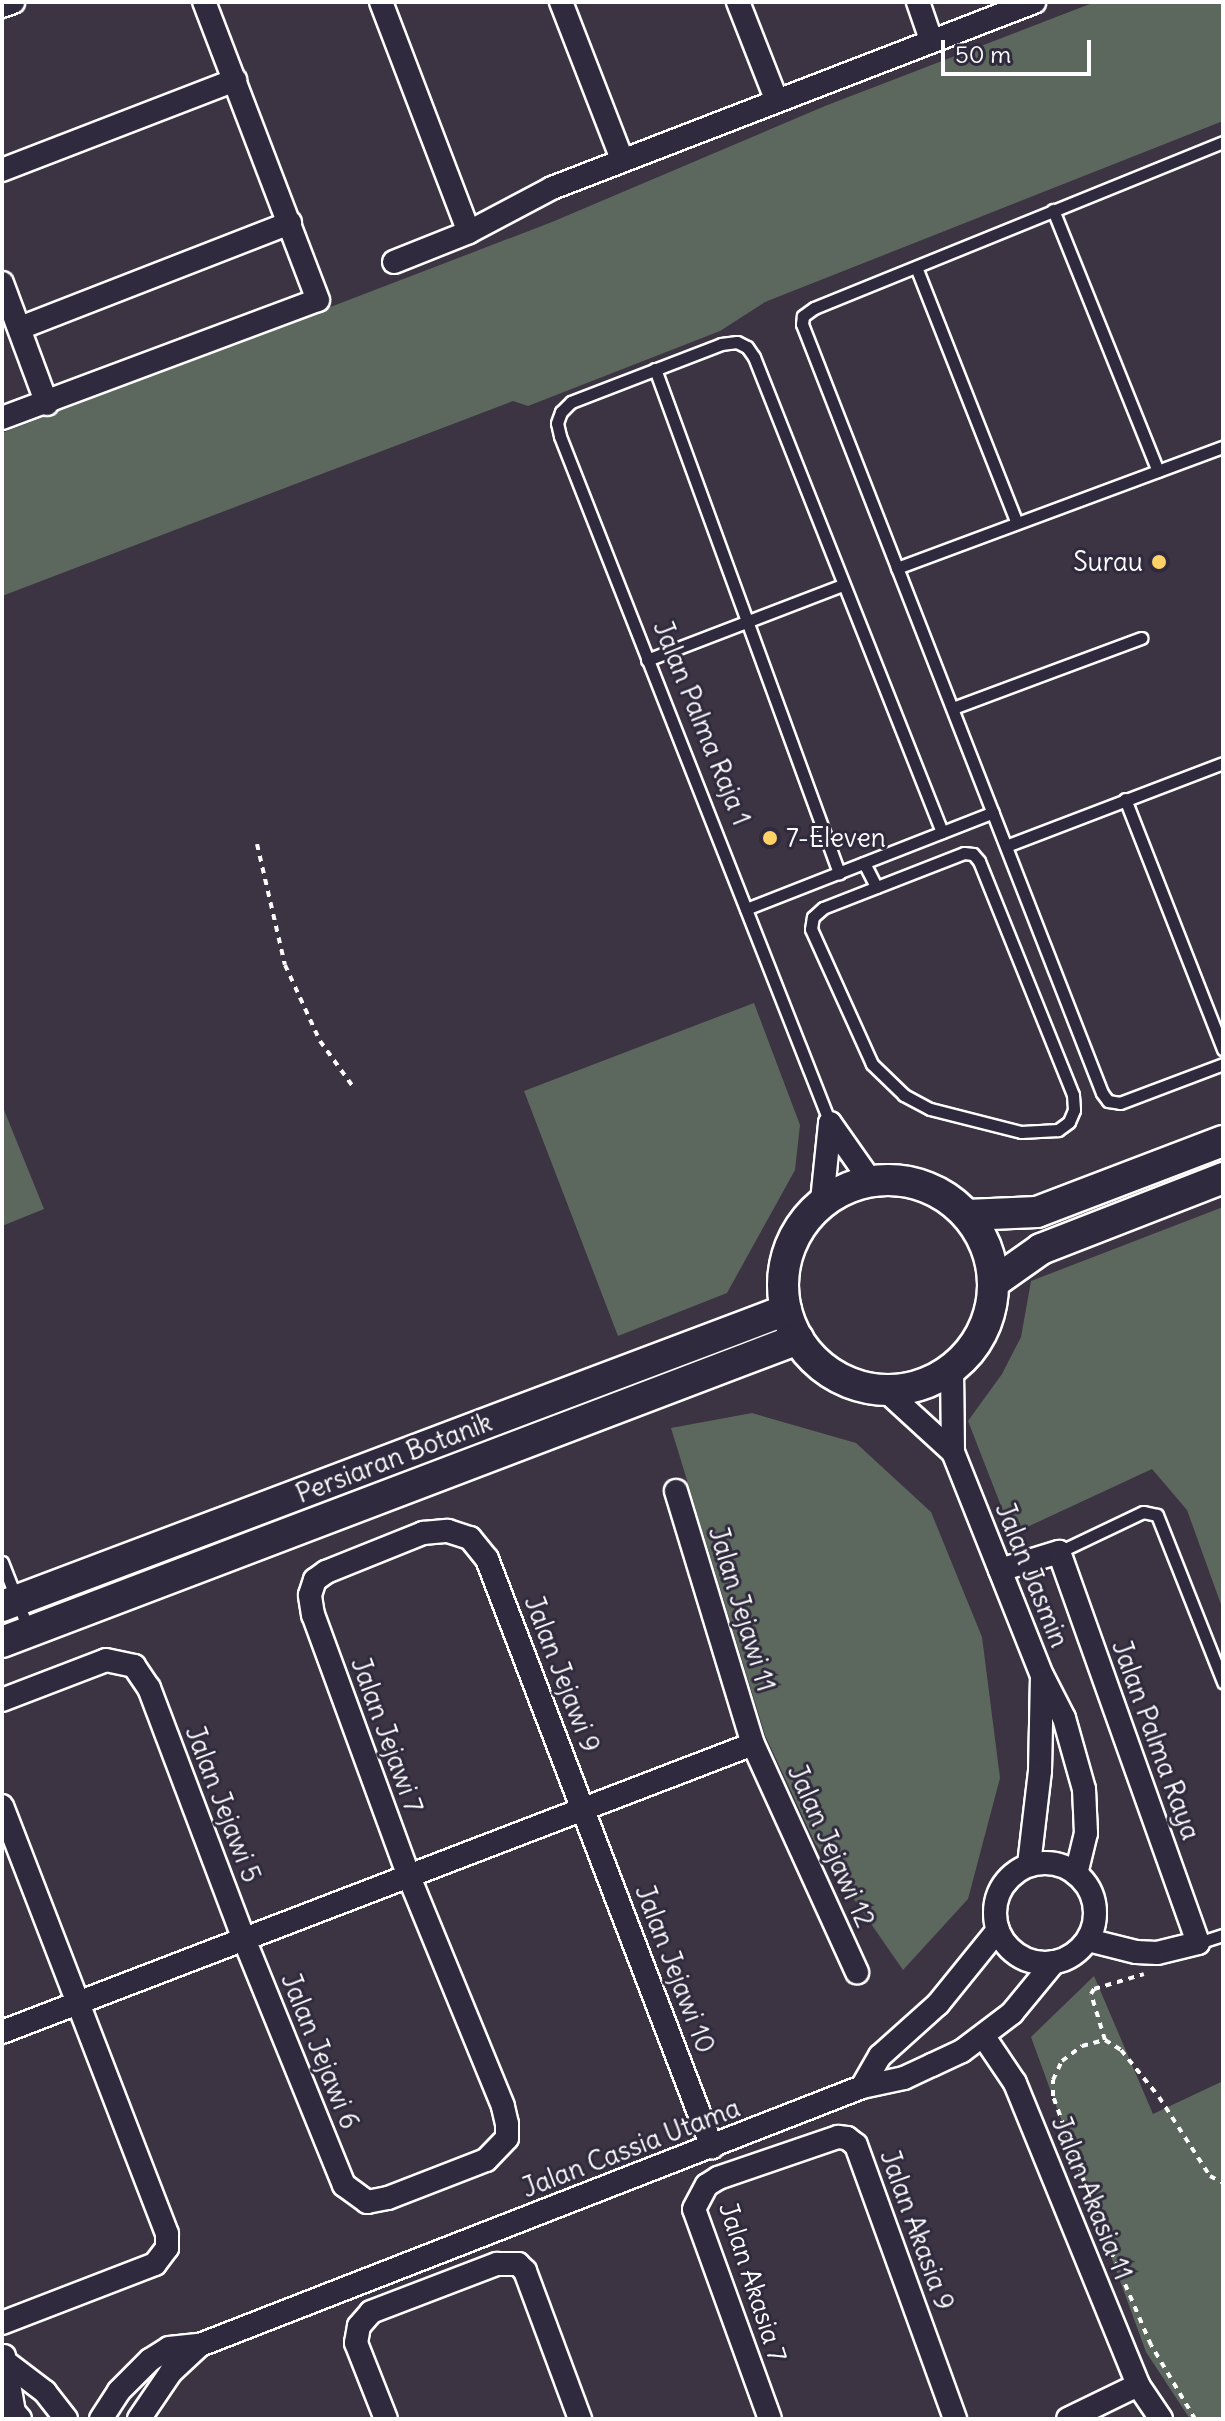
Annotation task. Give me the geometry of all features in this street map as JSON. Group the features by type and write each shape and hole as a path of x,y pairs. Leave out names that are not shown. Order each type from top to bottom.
{"main road":[{"path":"967,1215 1037,1212 1223,1141"},
{"path":"993,1283 1041,1249 1223,1178"},
{"path":"897,1179 923,1185 946,1197 967,1215 981,1235 990,1258 993,1283 989,1315 979,1335 952,1368 932,1381 885,1390 864,1388 826,1370 798,1339 786,1310 782,1280 788,1250 802,1223 822,1201 845,1187 870,1180 897,1179"},
{"name":"Persiaran Botanik","path":"9,1603 786,1310"},
{"path":"16,1637 798,1339"}],"street":[{"path":"2,6 13,2"},
{"path":"2,418 47,404 318,300 204,2"},
{"path":"381,2 469,232"},
{"path":"561,2 622,159"},
{"path":"738,2 776,99"},
{"path":"918,2 931,39"},
{"path":"394,262 469,232 552,188 622,159 1034,2"},
{"path":"2,170 235,80"},
{"path":"20,328 290,223"},
{"path":"2,283 47,404"},
{"path":"830,1123 870,1180"},
{"name":"Jalan Palma Raja 1","path":"822,1201 830,1123"},
{"name":"Jalan Jasmin","path":"952,1368 953,1452 1042,1676 1040,1771 1029,1865"},
{"name":"Jalan Jasmin","path":"885,1390 953,1452"},
{"name":"Jalan Jejawi 11","path":"676,1491 753,1744"},
{"name":"Jalan Jejawi 9","path":"313,1615 310,1595 315,1580 326,1572 423,1533 448,1531 470,1538 487,1559 585,1810"},
{"path":"1000,1570 1059,1552"},
{"name":"Jalan Palma Raya","path":"1059,1552 1188,1946"},
{"name":"Jalan Jejawi 7","path":"313,1615 408,1874 503,2106 507,2138 486,2160 388,2198 367,2202 344,2185"},
{"name":"Jalan Jejawi 5","path":"2,1700 106,1660 134,1666 149,1688 244,1939"},
{"path":"1042,1676 1064,1718 1084,1789 1086,1833 1076,1874"},
{"path":"2,2032 753,1744"},
{"name":"Jalan Jejawi 12","path":"753,1744 857,1972"},
{"path":"2,1806 76,2004 161,2214 167,2248 155,2264 2,2323"},
{"name":"Jalan Jejawi 10","path":"585,1810 712,2147"},
{"path":"1029,1865 1062,1866 1076,1874 1088,1888 1094,1905 1094,1923 1088,1940 1073,1954 1054,1962 1034,1962 1019,1956 998,1930 995,1904 1000,1891 1017,1871 1029,1865"},
{"path":"862,2087 880,2056 938,2004 998,1930"},
{"name":"Jalan Jejawi 6","path":"244,1939 344,2185"},
{"path":"1088,1940 1136,1952 1188,1946"},
{"name":"Jalan Cassia Utama","path":"101,2419 119,2391 150,2360 169,2348 200,2345 862,2087 904,2078 962,2051 1012,2013 1054,1962"},
{"name":"Jalan Akasia 11","path":"984,2037 1015,2083 1138,2385 1161,2419"},
{"name":"Jalan Akasia 9","path":"771,2159 826,2139 847,2138 856,2145 955,2419"},
{"name":"Jalan Akasia 7","path":"770,2419 694,2209 707,2185 771,2159"},
{"path":"386,2419 356,2343 359,2326 371,2312 497,2264 518,2264 525,2271 580,2419"},
{"name":"Jalan Cassia Utama","path":"139,2419 171,2372 200,2345"},
{"path":"4,2357 14,2412 20,2419"},
{"path":"4,2357 45,2392 66,2419"},
{"path":"1068,2419 1138,2385"}],"lane":[{"path":"1223,142 814,308 803,316 802,324 1108,1101 1120,1103 1223,1064"},
{"path":"1053,210 1158,471"},
{"path":"916,267 1017,523"},
{"path":"839,873 655,369 721,344 737,342 747,347 754,357 942,832"},
{"name":"Jalan Palma Raja 1","path":"655,369 571,402 561,412 557,423 830,1123"},
{"path":"897,568 1223,447"},
{"path":"647,660 842,585"},
{"path":"953,708 1141,638"},
{"path":"1006,846 1223,763"},
{"path":"1125,799 1223,1049"},
{"path":"746,909 993,812"},
{"path":"964,853 973,854 979,861 1073,1095 1074,1110 1069,1122 1058,1130 1021,1132 930,1109 904,1095 872,1064 811,929 813,917 823,908 876,887 964,853"},
{"path":"864,863 876,887"},
{"path":"1059,1552 1143,1512 1157,1515 1223,1682"},
{"path":"2,1562 16,1637"},
{"path":"1188,1946 1223,1935"}],"path":[{"path":"257,844 285,965 320,1041 354,1088"},
{"path":"1188,1946 1155,1970 1094,1989 1091,1994 1105,2040 1135,2064 1210,2176 1223,2183"},
{"path":"1105,2040 1082,2046 1062,2061 1053,2080 1053,2096 1141,2323 1169,2378 1195,2419"}],"green space":[{"path":"1095,2 1223,2 1223,121 765,302 720,331 528,406 513,401 2,596 2,433 552,222 825,106"},
{"path":"754,1003 800,1125 795,1170 727,1293 618,1336 524,1091"},
{"path":"2,1105 44,1209 2,1226"},
{"path":"1223,1207 1223,1610 1187,1510 1152,1469 1012,1534 968,1421 1002,1374 1021,1337 1031,1281"},
{"path":"752,1413 856,1443 931,1512 982,1637 1000,1778 968,1899 903,1970 815,1843 765,1735 671,1428"},
{"path":"1094,1976 1153,2114 1223,2081 1223,2419 1190,2419 1146,2352 1031,2037"}],"place":[{"name":"Surau","path":"1159,562"},
{"name":"7-Eleven","path":"770,838"}]}
